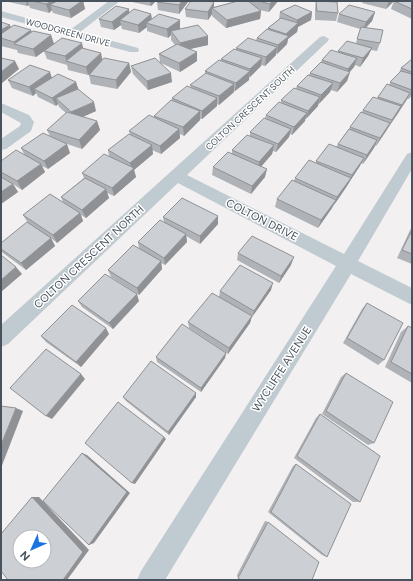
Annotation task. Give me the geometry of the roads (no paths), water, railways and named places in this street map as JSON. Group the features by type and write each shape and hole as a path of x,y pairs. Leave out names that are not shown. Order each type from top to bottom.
{"street":[{"path":"72,33 115,1"},
{"name":"WOODGREEN DRIVE","path":"1,14 134,50"},
{"name":"COLTON CRESCENT SOUTH","path":"177,176 324,39"},
{"path":"1,107 24,118 28,122 26,128 1,146"},
{"name":"WYCLIFFE AVENUE","path":"150,580 222,463 312,323 346,264 412,157"},
{"name":"COLTON DRIVE","path":"177,176 412,297"},
{"name":"COLTON CRESCENT NORTH","path":"1,338 177,176"}]}
